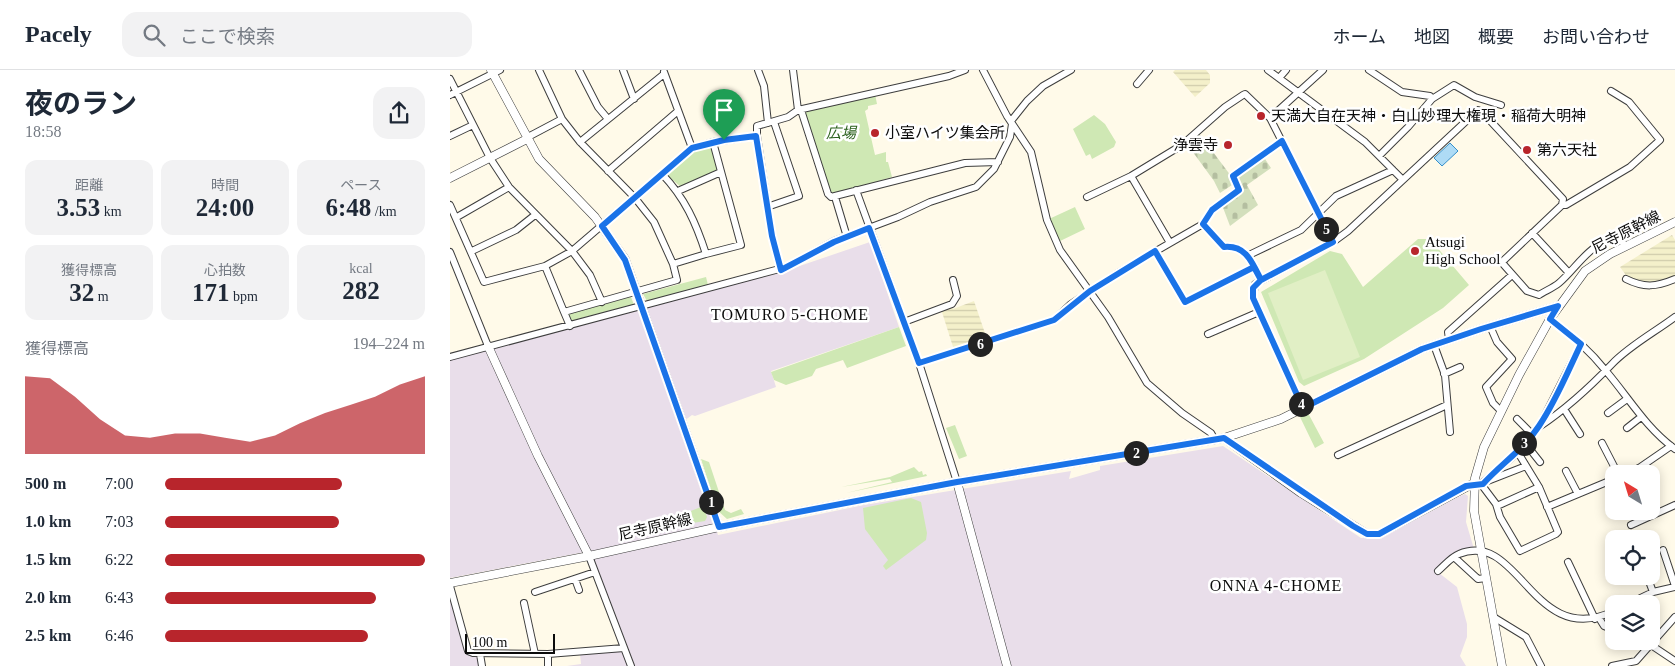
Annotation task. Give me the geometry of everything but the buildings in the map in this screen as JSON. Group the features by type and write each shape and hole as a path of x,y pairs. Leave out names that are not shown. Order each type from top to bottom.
{"street":[{"path":"539,70 562,119 580,142 634,198 654,222 673,264 676,280 564,312"},
{"path":"579,70 598,107 608,119"},
{"path":"623,70 634,98"},
{"path":"758,70 764,86 771,122 799,196 767,206"},
{"path":"793,70 800,110 828,194 835,197 964,163 998,162"},
{"path":"781,270 772,236 767,206 756,136 757,126 788,117 800,110 838,99 949,76 965,70"},
{"path":"983,70 1011,122 1031,152 1047,220 1060,250 1108,317 1147,383 1182,413 1211,433 1215,440"},
{"path":"450,357 781,270 847,237 930,202 971,190 988,177 998,162 1010,136 1011,122 1027,101 1043,86 1071,70"},
{"path":"1137,84 1149,70"},
{"path":"1268,70 1379,156 1403,180"},
{"path":"1279,78 1286,70"},
{"path":"1270,118 1323,70"},
{"path":"1369,70 1402,92 1430,96 1432,99"},
{"path":"453,93 494,71 526,138 539,159 602,226 625,260 719,527"},
{"path":"580,142 664,72 692,148"},
{"path":"450,78 453,93 509,187 572,251 590,275 602,302"},
{"path":"1379,156 1432,99 1454,85 1475,97 1501,105"},
{"path":"1611,91 1629,102 1660,140 1630,167 1566,205 1562,205 1503,261 1512,275 1527,291 1538,295 1558,284 1594,248 1606,242 1620,240 1626,246"},
{"path":"1087,197 1131,176 1184,144 1224,107 1246,94 1270,118 1316,213 1333,242"},
{"path":"1303,408 1259,312 1252,292 1256,284 1261,280 1333,242 1478,110 1483,113 1561,196 1562,205"},
{"path":"608,171 678,111"},
{"path":"450,178 562,119"},
{"path":"450,136 473,125"},
{"path":"450,205 457,217 484,282 545,266 572,251 692,148 713,142 756,136"},
{"path":"919,363 1046,323 1090,291 1203,224 1212,210 1239,190 1233,176 1282,141"},
{"path":"673,264 741,246 713,142"},
{"path":"1249,255 1301,230 1316,213 1336,196 1393,170"},
{"path":"678,191 720,172"},
{"path":"662,174 678,191 694,218 706,254"},
{"path":"1131,176 1170,243"},
{"path":"457,217 509,187"},
{"path":"856,190 919,363 957,482 1007,666"},
{"path":"835,197 847,237"},
{"path":"472,252 516,230 535,214"},
{"name":"尼寺原幹線","path":"450,585 719,527 957,482 1224,438 1269,424 1403,357 1449,339 1558,306 1585,271 1626,246 1675,222"},
{"path":"1203,224 1224,247 1232,246 1249,255 1261,280"},
{"path":"1532,233 1568,273"},
{"path":"1155,251 1185,302 1254,267"},
{"path":"450,252 452,265 538,456 589,556 631,666"},
{"path":"545,266 570,326"},
{"path":"1449,339 1448,332 1512,275"},
{"path":"1626,279 1646,286 1659,286 1675,279"},
{"path":"904,322 931,309 952,304 957,299 953,280"},
{"path":"1502,666 1495,618 1475,519 1480,483 1480,459 1501,411 1558,306"},
{"path":"1208,334 1259,312"},
{"path":"1538,427 1564,410 1606,371 1612,363 1675,317"},
{"path":"1550,319 1581,344 1606,371 1641,417 1673,447 1644,465"},
{"path":"1490,326 1497,342 1512,359 1486,387 1493,403 1501,411"},
{"path":"1480,483 1517,451 1538,427 1581,344"},
{"path":"1434,345 1444,374 1450,432"},
{"path":"1444,374 1460,367"},
{"path":"1608,414 1627,399"},
{"path":"1338,455 1447,404"},
{"path":"1564,410 1580,434"},
{"path":"1627,428 1641,417"},
{"path":"1517,419 1532,434"},
{"path":"1224,438 1302,493 1367,534 1379,534 1480,483 1526,466"},
{"path":"1525,443 1540,462"},
{"path":"1602,443 1608,450 1614,465"},
{"path":"1480,483 1497,506 1500,517 1520,551 1558,532 1539,487 1517,451"},
{"path":"1566,471 1578,494"},
{"path":"1547,507 1605,483"},
{"path":"1497,506 1539,487"},
{"path":"1632,525 1675,505"},
{"path":"1438,571 1459,554 1485,550 1508,565 1544,605 1566,617 1578,620 1597,619 1605,615"},
{"path":"1647,595 1675,586 1663,550"},
{"path":"1454,557 1478,579 1486,578"},
{"path":"1568,562 1597,619 1605,626"},
{"path":"535,592 595,572"},
{"path":"575,579 579,590"},
{"path":"450,585 468,651 480,654 496,652 548,654 624,648"},
{"path":"1650,585 1653,592"},
{"path":"527,607 534,636 535,654"},
{"path":"1660,631 1675,617"},
{"path":"1495,618 1526,637 1541,666"},
{"path":"1612,666 1636,661 1644,655 1646,650"},
{"path":"1658,650 1675,661"},
{"path":"480,654 482,666"},
{"path":"548,654 548,666"}],"shaded area":[{"path":"1175,70 1206,70 1210,75 1210,83 1195,97 1173,72"},
{"path":"1672,235 1675,240 1675,277 1652,285 1628,278 1620,267"},
{"path":"870,242 899,327 771,371 776,387 695,416 692,415 684,421 718,535 864,505 1071,471 1069,479 1100,470 1100,466 1223,446 1361,538 1383,537 1458,497 1465,494 1468,496 1466,522 1474,549 1457,551 1438,568 1439,573 1457,587 1467,624 1467,637 1460,656 1466,666 567,666 581,664 580,654 628,648 590,551 450,578 450,359 782,272"},
{"path":"974,301 987,339 954,350 941,309 952,306 953,309"},
{"path":"450,594 467,653 476,656 480,660 480,666 450,666"}],"green space":[{"name":"広場","path":"875,94 877,104 868,106 868,109 865,111 875,155 886,152 886,162 888,162 892,177 882,180 882,182 833,196 829,193 805,111"},
{"path":"1094,115 1105,124 1116,142 1114,147 1092,159 1090,154 1086,156 1073,129"},
{"path":"1198,132 1234,180 1265,159 1271,168 1247,185 1258,205 1230,226 1222,205 1240,191 1235,183 1220,193 1214,181 1187,144"},
{"path":"710,144 719,170 681,187 668,176 668,173 696,149"},
{"path":"1075,207 1085,229 1058,242 1049,219"},
{"path":"1418,239 1430,239 1469,285 1443,308 1364,359 1304,386 1299,382 1261,292 1330,251 1342,254 1363,287"},
{"path":"1325,270 1360,357 1303,380 1268,293"},
{"path":"706,277 708,285 647,301 643,294"},
{"path":"631,297 634,305 570,321 567,315 568,313"},
{"path":"899,327 906,346 847,368 843,360 816,369 812,376 786,385 774,380 771,372"},
{"path":"1308,413 1324,443 1315,448 1300,417"},
{"path":"955,425 967,456 959,459 946,428"},
{"path":"701,459 709,462 725,510 731,513 741,509 744,514 727,519 717,510"},
{"path":"914,467 927,476 846,493 892,482 890,479 841,487 890,477"},
{"path":"911,498 921,502 927,533 926,540 886,570 883,566 888,560 865,529 863,508"},
{"path":"701,507 704,508 707,517 705,521 637,532"}],"water":[{"path":"1450,143 1458,151 1442,166 1434,158"}],"place":[{"name":"天満大自在天神・白山妙理大権現・稲荷大明神","path":"1261,116"},
{"name":"小室ハイツ集会所","path":"875,133"},
{"name":"浄雲寺","path":"1228,145"},
{"name":"第六天社","path":"1527,150"},
{"name":"Atsugi High School","path":"1415,251"}],"district":[{"name":"TOMURO 5-CHOME","path":"790,314"},
{"name":"ONNA 4-CHOME","path":"1276,585"}],"route":[{"path":"724,140 692,148 602,226 612,238 625,260 719,527 957,482 1224,438 1302,493 1361,531 1367,534 1379,534 1466,486 1474,483 1483,484 1491,474 1516,454 1538,427 1581,344 1550,319 1558,306 1422,349 1303,408 1253,298 1253,288 1261,280 1249,255 1232,246 1224,247 1203,224 1212,210 1239,190 1232,177 1282,141 1316,213 1333,242 1261,280 1254,267 1185,302 1155,251 1090,291 1071,304 1054,320 919,363 869,228 804,256 781,270 772,236 756,136 724,140"}]}
